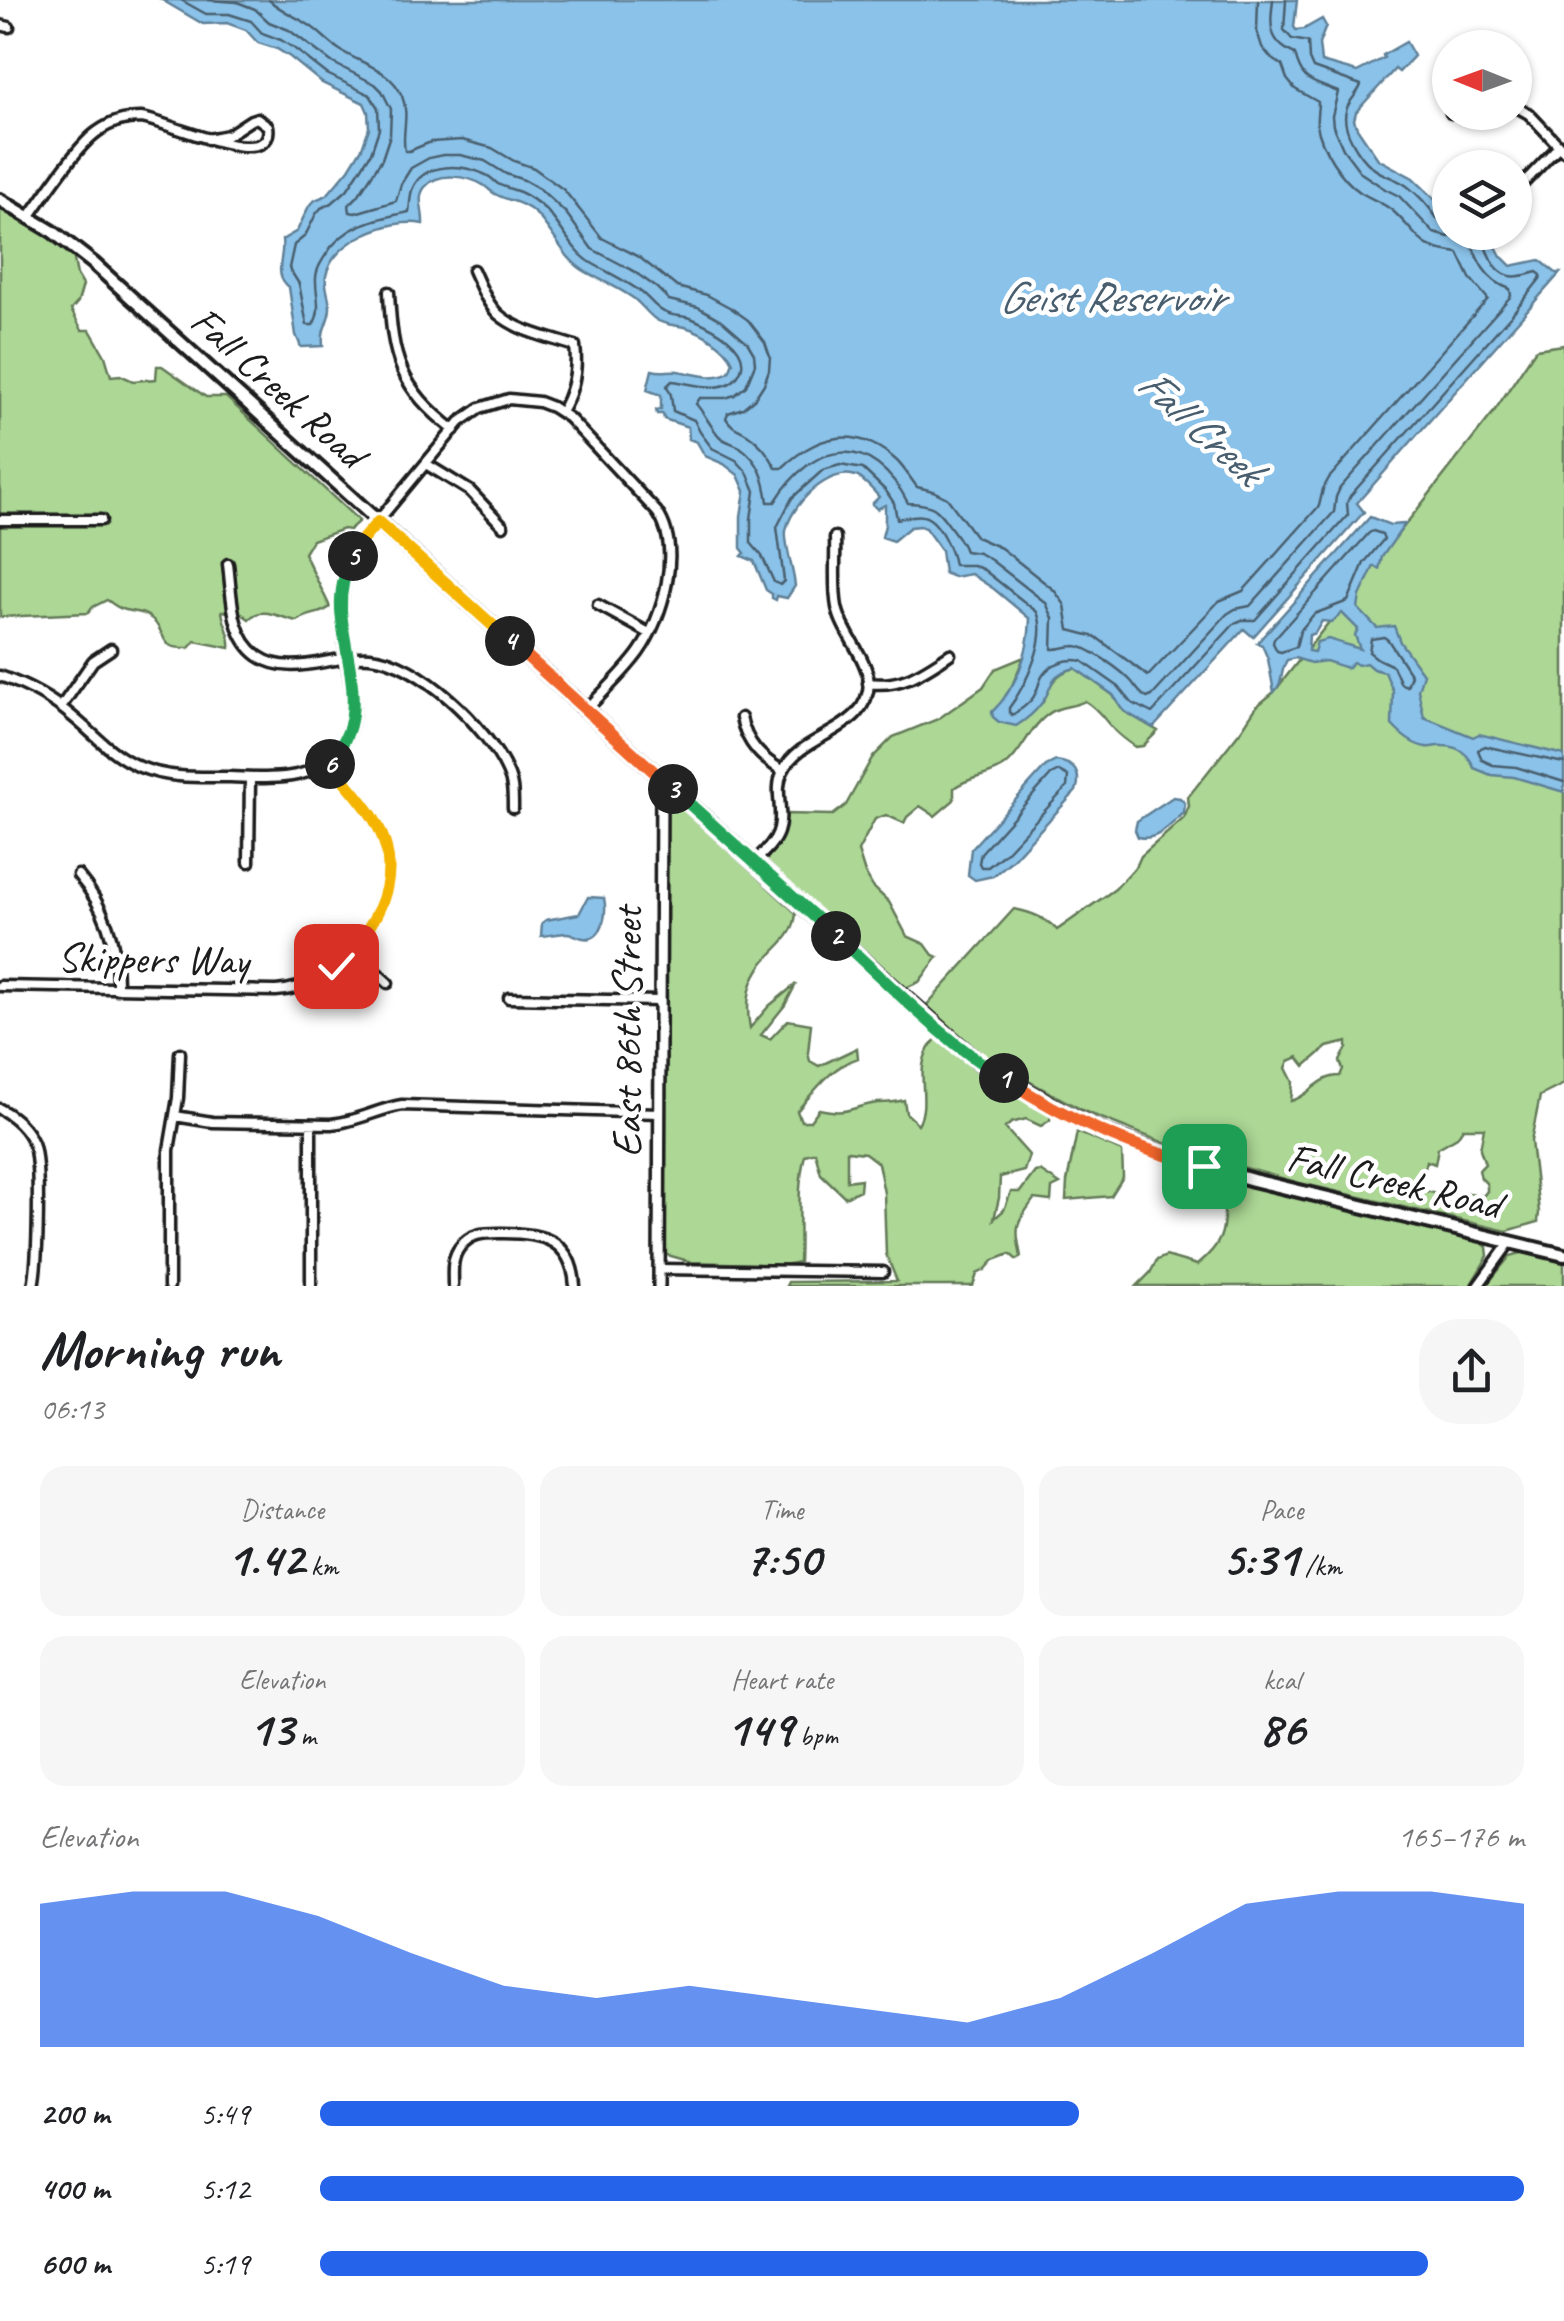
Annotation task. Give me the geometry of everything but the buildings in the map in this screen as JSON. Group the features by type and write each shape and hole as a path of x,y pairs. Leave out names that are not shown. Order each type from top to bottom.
{"main road":[{"name":"Fall Creek Road","path":"0,200 61,237 93,263 980,1063 1059,1110 1129,1142 1189,1162 1564,1256"}],"street":[{"path":"1532,117 1562,148 1532,176"},
{"path":"29,216 88,140 113,123 150,119 208,139 250,148 263,144 269,132 268,126 257,118 228,135 208,139"},
{"path":"474,270 499,315 574,346 574,384 561,412"},
{"path":"389,292 392,341 401,370 421,402 454,430"},
{"path":"0,676 61,707 116,754 148,770 182,777 250,778 296,776 313,771 340,748 352,723 354,706 341,610 344,580 359,544 466,417 506,400 533,400 561,412 575,424 653,507 667,530 670,558 658,614 649,634 632,660 586,710"},
{"path":"426,464 475,496 503,526"},
{"path":"0,520 101,520"},
{"path":"754,862 779,829 779,785 783,771 795,755 854,716 866,697 864,660 840,620 836,604 836,538"},
{"path":"228,564 236,622 252,651 267,661 286,666 368,657 407,668 429,683 494,746 508,772 513,808"},
{"path":"598,605 649,634"},
{"path":"61,707 94,661 111,648"},
{"path":"868,683 906,681 950,654"},
{"path":"741,718 752,746 783,771"},
{"name":"Skippers Way","path":"0,986 286,990 323,977 352,950 378,916 388,867 386,846 374,818 327,761"},
{"path":"249,862 250,778"},
{"name":"East 86th Street","path":"658,1286 660,778"},
{"path":"78,874 108,923 117,988"},
{"path":"352,950 388,983"},
{"path":"510,998 659,1001"},
{"path":"168,1286 169,1150 180,1053"},
{"path":"175,1116 212,1122 311,1124 342,1123 402,1106 659,1112"},
{"path":"0,1109 24,1127 35,1152 36,1262 32,1286"},
{"path":"311,1124 311,1286"},
{"path":"453,1285 454,1259 468,1238 486,1233 527,1233 550,1240 564,1252 575,1286"},
{"path":"1478,1286 1510,1242"},
{"path":"658,1269 884,1272"}],"green space":[{"path":"0,209 47,235 73,255 83,285 71,310 82,330 90,330 111,376 133,381 156,379 157,366 162,366 206,397 226,397 359,521 349,530 312,540 304,553 330,607 297,621 265,613 249,619 222,611 230,648 195,641 189,648 173,647 149,617 107,600 88,613 0,617"},
{"path":"1564,345 1564,1084 1540,1096 1531,1141 1538,1222 1507,1231 1300,1183 1187,1152 1086,1112 971,1050 924,1008 1014,909 1038,916 1057,930 1115,889 1141,856 1184,818 1188,797 1493,413 1536,349","holes":["1347,1042 1340,1061 1340,1076 1326,1079 1291,1101 1293,1082 1286,1068 1289,1061 1298,1057 1305,1066 1327,1047","1463,1128 1484,1128 1480,1149 1485,1164 1479,1170 1487,1191 1483,1196 1466,1193 1454,1203 1413,1184 1423,1175 1427,1161 1435,1164 1438,1148 1457,1137"]},
{"path":"1024,657 1006,695 1043,702 1054,680 1075,668 1113,695 1124,711 1158,731 1143,746 1135,747 1085,701 1061,708 1041,720 1006,765 954,788 954,800 935,816 920,806 904,823 886,815 875,819 858,851 865,873 889,902 907,936 925,944 938,957 919,982 901,990 766,862 785,814 833,815 846,805 872,758 893,737 938,719 983,687 995,669"},
{"path":"675,800 796,913 787,936 753,980 748,1004 750,1028 796,984 761,1035 770,1039 788,1020 811,1024 808,1053 810,1061 819,1066 857,1048 858,1058 832,1073 797,1111 801,1121 810,1121 819,1109 844,1111 904,1100 906,1113 918,1124 923,1107 924,1059 938,1037 986,1072 1051,1109 1050,1120 1041,1126 1026,1119 1005,1128 1029,1155 1024,1171 1000,1177 994,1219 1004,1210 1011,1192 1020,1192 1035,1172 1040,1171 1060,1184 1052,1188 1051,1201 1034,1199 1020,1221 1017,1232 1021,1257 1017,1260 1010,1254 994,1260 977,1274 973,1286 786,1286 788,1282 897,1281 886,1254 884,1193 878,1163 865,1153 847,1151 847,1181 861,1179 860,1190 845,1197 821,1174 815,1152 805,1155 799,1262 692,1262 664,1254 665,802"},
{"path":"1077,1132 1122,1151 1123,1177 1111,1196 1066,1200"},
{"path":"1214,1175 1481,1242 1487,1247 1488,1256 1470,1286 1137,1286 1157,1260 1166,1256 1197,1265 1216,1245 1224,1223 1224,1204 1205,1189"},
{"path":"1525,1252 1564,1262 1564,1286 1486,1286 1510,1256"}],"water":[{"name":"Geist Reservoir","path":"162,0 1297,0 1296,30 1322,19 1326,26 1319,44 1321,62 1357,72 1406,42 1414,56 1399,72 1395,69 1356,112 1354,120 1378,159 1413,178 1432,196 1432,250 1498,250 1511,266 1540,260 1560,273 1357,503 1364,512 1253,637 1244,629 1153,728 1124,711 1113,695 1075,668 1055,678 1041,704 1016,726 999,722 992,712 1020,670 1030,619 971,574 954,577 944,573 941,550 925,528 910,527 893,541 882,537 885,505 877,509 872,504 879,497 859,477 845,474 823,482 795,510 786,536 795,586 787,598 772,598 754,561 742,556 745,491 738,475 705,456 697,442 689,439 688,427 657,414 661,395 647,390 652,370 717,376 729,372 733,362 719,345 699,332 658,321 636,300 578,267 526,207 469,179 445,177 431,182 421,196 423,224 380,228 339,252 326,276 330,308 323,346 301,347 289,287 280,271 282,240 297,231 308,208 327,195 349,169 369,128 368,112 364,103 322,83 290,57 258,43 246,30 227,23 203,24"},
{"name":"Fall Creek","path":"1370,517 1390,525 1405,524 1382,557 1379,569 1374,566 1358,608 1377,628 1394,626 1400,642 1423,674 1418,690 1424,717 1473,737 1479,734 1564,755 1564,792 1514,777 1491,775 1474,768 1458,749 1426,747 1407,739 1392,725 1393,691 1385,672 1366,663 1353,662 1347,668 1326,661 1287,660 1274,692 1268,659 1257,643","holes":["1342,613 1358,629 1355,635 1360,649 1328,639 1317,642 1314,652 1308,651 1309,635 1315,633 1322,621 1332,622"]},
{"path":"1056,761 1075,770 1076,791 993,876 975,880 968,875 971,849 1046,766"},
{"path":"1173,797 1185,803 1184,813 1157,835 1138,837 1137,821"},
{"path":"588,897 604,898 604,918 596,935 541,936 542,923 579,914"}],"route":[{"path":"336,966 378,916 388,880 386,846 379,828 327,761 347,736 354,709 341,610 344,580 359,544 378,522 980,1063 1082,1122 1204,1166"}]}
